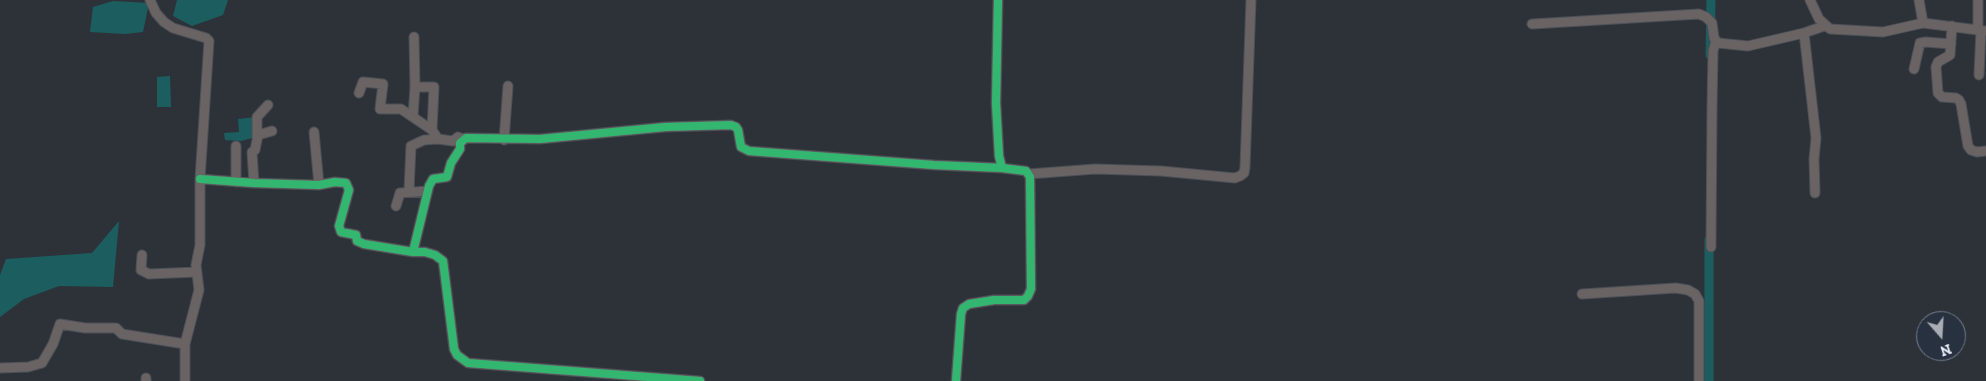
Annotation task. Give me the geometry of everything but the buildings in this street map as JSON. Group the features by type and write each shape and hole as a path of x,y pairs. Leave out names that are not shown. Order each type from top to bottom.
{"street":[{"path":"150,0 164,22 173,28 206,38 209,41 200,179 200,245 197,272 199,290 185,344 184,381"},
{"path":"998,0 996,103 999,156 1002,168"},
{"path":"409,191 411,146 424,140 453,141 458,137 464,139 540,140 665,127 731,125 738,130 741,147 749,151 934,165 1002,168 1026,171 1029,174 1068,170 1113,169 1161,171 1236,178 1244,173 1245,167 1251,0"},
{"path":"1810,0 1818,19 1824,26 1830,29 1883,32 1923,23 1982,30"},
{"path":"1919,0 1923,23"},
{"path":"1978,0 1982,30 1979,75"},
{"path":"1532,24 1694,14 1702,15 1709,20 1716,41 1724,44 1748,46 1804,33 1824,26"},
{"path":"1952,26 1949,57 1936,64 1938,92 1942,97 1952,97 1959,100 1968,146 1971,150 1986,151"},
{"path":"1804,33 1816,138 1815,193"},
{"path":"414,37 414,116"},
{"path":"1711,247 1713,51 1716,41"},
{"path":"1914,69 1920,43 1951,44"},
{"path":"359,93 362,82 383,84 380,109 401,108 432,130 438,139"},
{"path":"504,140 508,86"},
{"path":"415,87 434,87 432,130"},
{"path":"254,184 252,152 256,150 257,117 268,104"},
{"path":"257,138 258,135 272,131"},
{"path":"314,132 319,185"},
{"path":"414,252 428,191 433,179 447,178 451,163 460,149 460,143 464,139"},
{"path":"236,146 236,182"},
{"path":"956,381 963,308 969,304 982,301 1024,300 1031,289 1029,174"},
{"path":"200,179 254,184 319,185 342,182 348,186 339,226 341,232 356,235 357,241 364,244 424,252 435,255 443,260 454,349 462,360 468,363 700,381"},
{"path":"396,206 400,192 428,191"},
{"path":"142,255 141,270 149,274 197,272"},
{"path":"1582,294 1676,288 1688,290 1695,294 1699,301 1699,381"},
{"path":"0,368 28,367 42,363 53,344 60,324 85,328 116,328 122,334 185,344"}],"water":[{"path":"177,0 228,0 223,15 192,26 173,16"},
{"path":"113,1 149,3 143,32 125,34 90,32 93,7"},
{"path":"170,76 171,107 157,107 157,77"},
{"path":"256,117 256,137 241,141 225,140 224,133 239,132 238,119"},
{"path":"119,221 113,287 59,286 24,299 0,317 0,275 6,259 92,253"}],"waterway":[{"path":"1710,55 1711,0"},
{"path":"1709,240 1709,381"}],"cycle path":[{"path":"956,381 963,308 969,304 994,300 1024,300 1031,289 1030,177 1026,171 1002,168 999,156 996,103 998,0"},
{"path":"413,252 429,186 433,179 447,177 451,163 460,149 460,143 466,138 540,139 665,127 731,125 738,130 741,147 749,151 934,165 1002,168"},
{"path":"200,179 319,185 335,182 346,183 349,190 339,226 341,232 356,235 357,241 364,244 413,252 425,252 435,255 443,261 454,349 457,355 468,363 700,381"}]}
